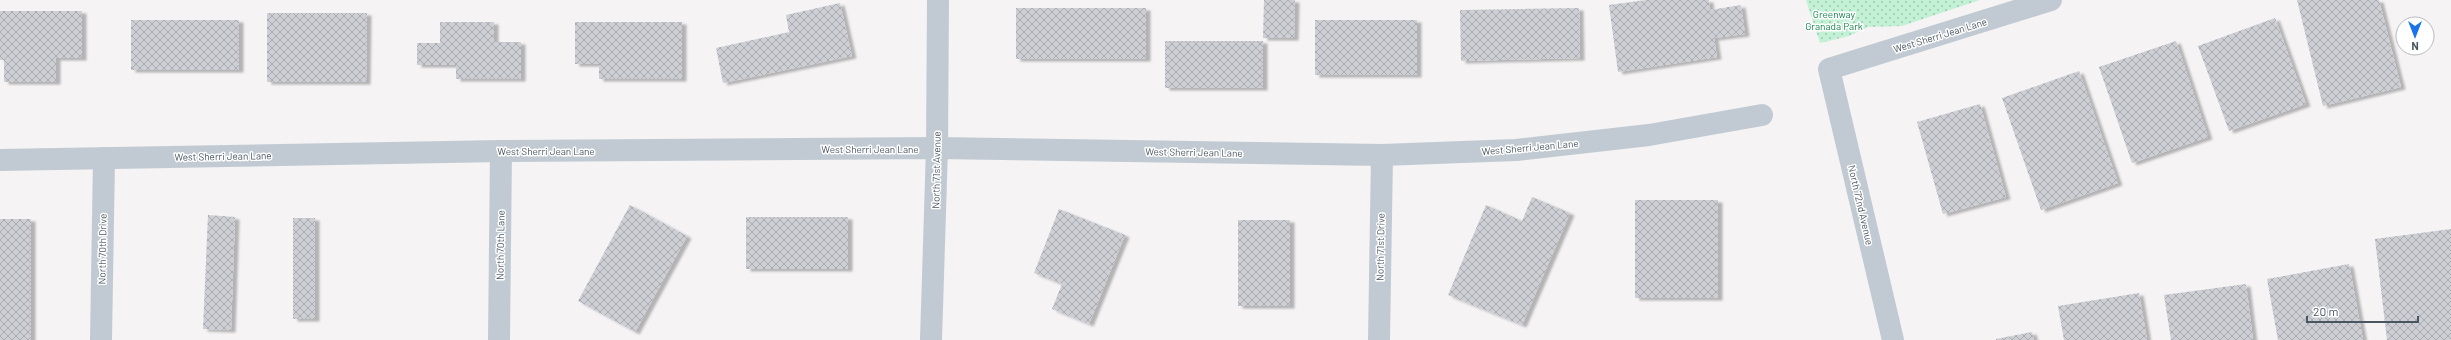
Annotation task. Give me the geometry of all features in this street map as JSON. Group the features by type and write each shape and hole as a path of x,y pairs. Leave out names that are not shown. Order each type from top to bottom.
{"street":[{"name":"North 71st Avenue","path":"931,340 937,148 938,0"},
{"name":"West Sherri Jean Lane","path":"1829,69 2052,0"},
{"name":"North 72nd Avenue","path":"1829,69 1893,340"},
{"name":"West Sherri Jean Lane","path":"0,160 501,151 937,148 1382,154 1516,150 1649,135 1762,115"},
{"name":"North 70th Lane","path":"499,340 501,151"},
{"name":"North 71st Drive","path":"1379,340 1382,154"},
{"name":"North 70th Drive","path":"101,340 104,158"}],"green space":[{"name":"Greenway Granada Park","path":"1806,0 1980,0 1902,26 1868,27 1849,36 1820,43"}],"building":[{"path":"1264,0 1295,0 1294,38 1263,38"},
{"path":"1646,0 1709,0 1710,10 1741,5 1745,34 1714,38 1717,57 1618,72 1609,5"},
{"path":"2297,0 2379,0 2401,87 2323,106"},
{"path":"840,3 852,56 723,83 716,48 789,32 786,15"},
{"path":"1016,8 1146,8 1146,59 1016,59"},
{"path":"1579,8 1580,58 1461,61 1460,10"},
{"path":"0,11 82,11 82,58 56,58 56,82 4,82 4,60 0,60"},
{"path":"267,13 367,13 366,82 267,82"},
{"path":"2275,18 2306,104 2229,131 2198,46"},
{"path":"131,20 239,20 239,70 131,70"},
{"path":"1315,20 1417,20 1417,75 1315,75"},
{"path":"440,22 494,22 494,42 521,42 521,79 456,79 456,65 417,65 417,43 440,43"},
{"path":"575,22 682,22 682,79 599,79 599,64 575,64"},
{"path":"1165,41 1263,41 1263,88 1165,88"},
{"path":"2176,41 2208,137 2132,163 2099,67"},
{"path":"2079,71 2118,183 2041,210 2002,98"},
{"path":"1980,104 2006,197 1943,214 1917,122"},
{"path":"1532,197 1570,213 1522,325 1448,295 1486,205 1522,221"},
{"path":"1635,200 1718,200 1718,298 1635,298"},
{"path":"630,205 687,236 635,332 578,301"},
{"path":"1059,209 1125,235 1089,324 1052,309 1062,284 1034,273"},
{"path":"208,215 235,217 231,330 203,329"},
{"path":"746,217 848,217 848,269 746,269"},
{"path":"293,218 315,218 315,319 293,319"},
{"path":"0,219 31,219 31,340 0,340"},
{"path":"1238,220 1290,220 1290,306 1238,306"},
{"path":"2451,229 2451,340 2387,340 2375,239"},
{"path":"2349,264 2363,340 2278,340 2267,279"},
{"path":"2246,284 2253,340 2171,340 2164,295"},
{"path":"2139,293 2147,340 2064,340 2058,306"},
{"path":"2032,332 2034,340 1996,340 1996,339"}]}
